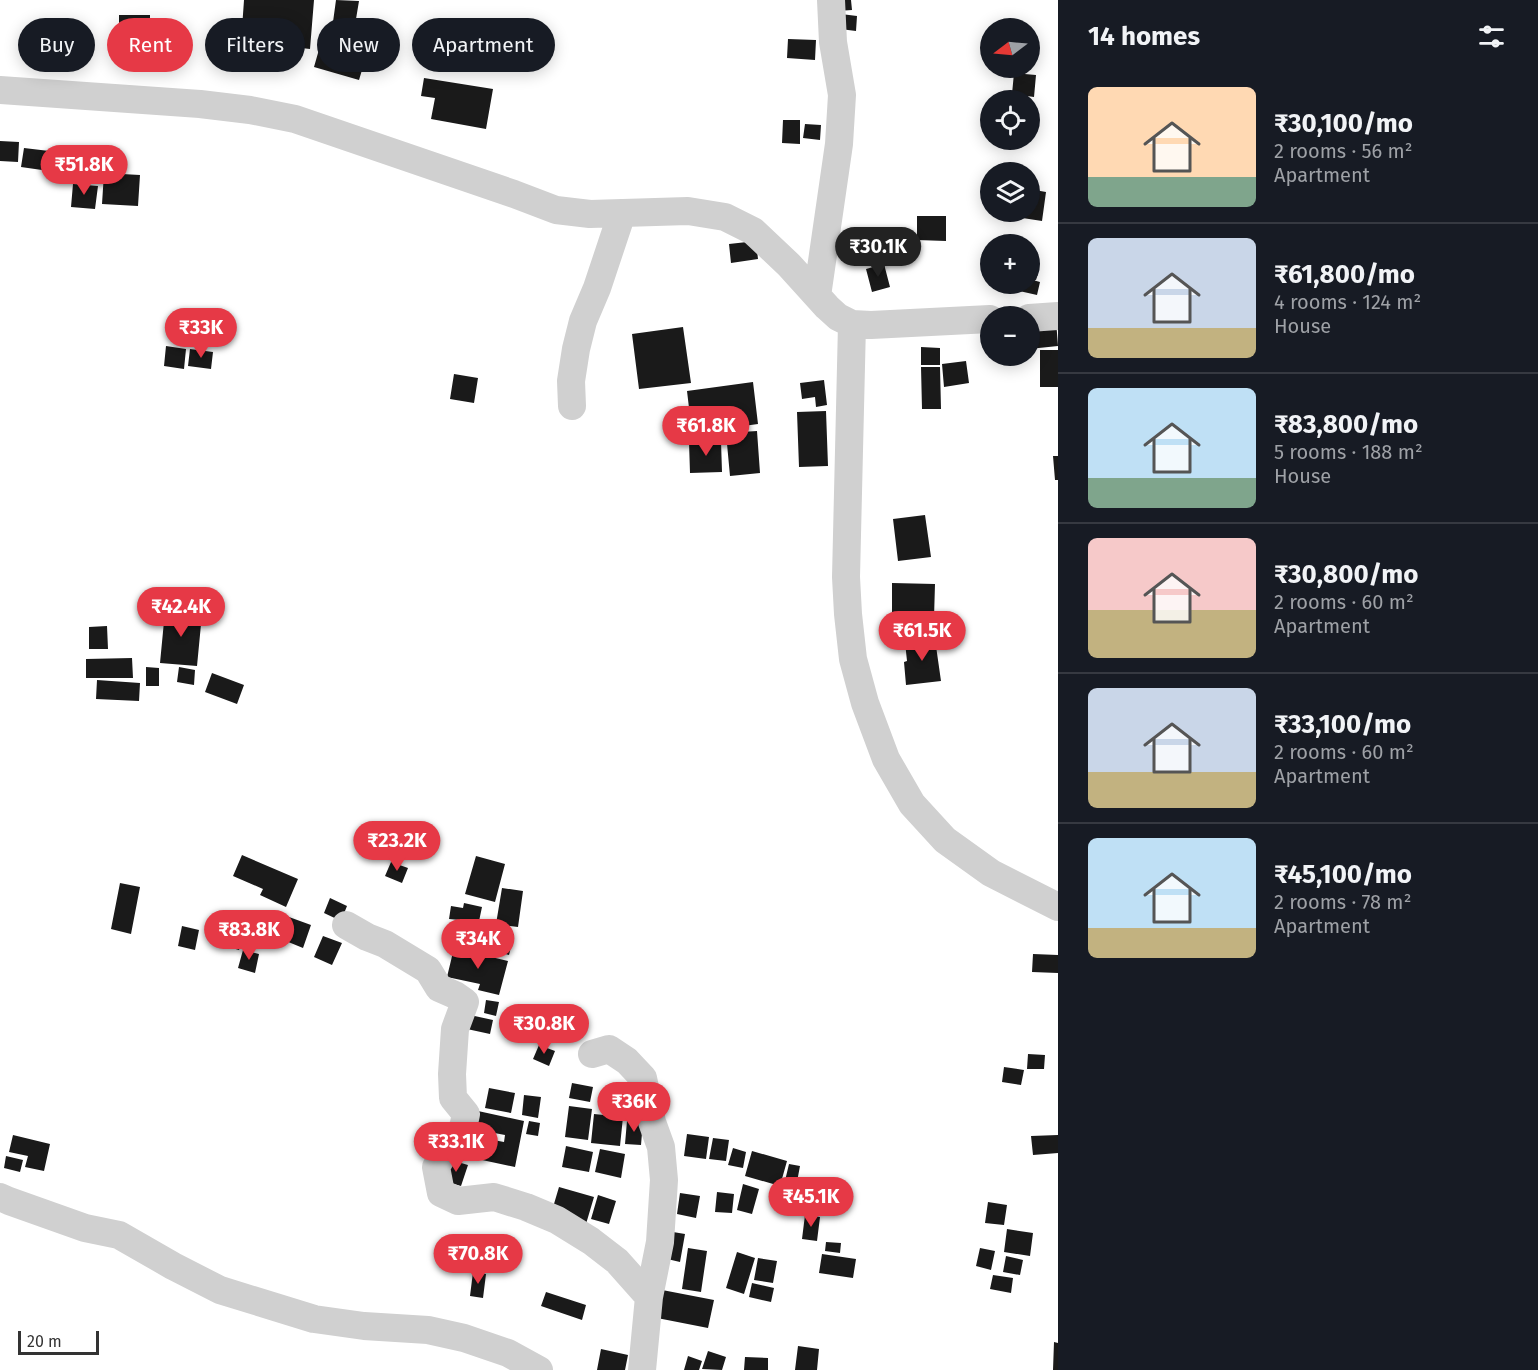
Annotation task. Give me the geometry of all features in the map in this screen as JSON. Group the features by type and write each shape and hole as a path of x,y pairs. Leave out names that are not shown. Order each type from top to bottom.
{"street":[{"path":"817,296 839,144 842,95 833,42 831,0"},
{"path":"0,90 200,104 261,113 295,119 556,210 590,214 688,211 725,217 753,231 838,317 852,324 980,320"},
{"path":"572,406 571,381 583,321 597,288 622,213"},
{"path":"1040,317 1058,316"},
{"path":"852,324 847,596 853,659 865,703 886,759 912,804 945,840 990,873 1058,907"},
{"path":"346,925 428,970 439,988 465,1002 455,1029 452,1074 453,1098 466,1114 463,1128 451,1141 436,1167 441,1193 458,1201 494,1197 557,1220 591,1241 617,1261 649,1297"},
{"path":"592,1054 609,1049 627,1061 643,1078 652,1122 661,1148 664,1180 660,1242 649,1297 642,1370"},
{"path":"0,1197 85,1228 119,1235 220,1290 314,1319 364,1326 428,1330 464,1338 508,1353 539,1370"}],"building":[{"path":"244,0 314,0 310,49 305,48 305,18 243,18"},
{"path":"336,0 359,1 356,18 334,18"},
{"path":"836,0 851,0 852,10 837,11"},
{"path":"841,14 857,16 856,31 840,29"},
{"path":"119,15 150,15 150,18 119,18"},
{"path":"788,39 816,40 815,60 787,58"},
{"path":"331,72 361,72 359,80"},
{"path":"424,78 493,89 486,129 431,119 435,98 421,96"},
{"path":"1014,78 1036,78 1035,90 1012,90"},
{"path":"783,120 800,120 800,144 782,143"},
{"path":"805,124 821,125 820,140 803,138"},
{"path":"0,141 19,142 18,162 0,161"},
{"path":"24,148 66,153 63,173 21,167"},
{"path":"104,173 140,175 138,206 102,204"},
{"path":"73,184 98,186 95,209 71,207"},
{"path":"1040,191 1046,192 1042,221 1040,221"},
{"path":"917,216 946,216 946,241 917,240"},
{"path":"756,241 758,259 731,263 729,244"},
{"path":"884,264 890,287 872,292 866,269"},
{"path":"1056,320 1058,346 1040,348 1040,322"},
{"path":"683,327 691,383 639,389 632,334"},
{"path":"166,346 186,349 184,369 164,366"},
{"path":"921,347 940,348 940,365 921,365"},
{"path":"190,349 213,352 211,369 188,366"},
{"path":"1040,350 1058,350 1058,387 1040,387"},
{"path":"966,361 969,383 944,387 942,364"},
{"path":"921,367 940,367 941,409 922,409"},
{"path":"454,374 478,378 474,403 450,399"},
{"path":"824,380 827,405 816,407 815,397 802,399 800,383"},
{"path":"753,382 758,424 692,433 687,391"},
{"path":"826,411 828,466 799,467 797,412"},
{"path":"757,431 760,473 730,476 726,433"},
{"path":"721,441 722,472 690,473 689,442"},
{"path":"1053,456 1058,456 1058,480 1055,480"},
{"path":"925,515 931,557 898,561 893,519"},
{"path":"892,583 935,584 934,618 892,616"},
{"path":"165,611 202,614 197,666 160,663"},
{"path":"107,626 108,649 89,649 89,627"},
{"path":"935,639 941,681 906,685 905,642"},
{"path":"132,658 133,678 86,678 86,659"},
{"path":"146,667 159,668 159,686 146,686"},
{"path":"179,667 195,670 194,685 177,682"},
{"path":"212,673 244,685 237,704 205,692"},
{"path":"97,680 140,683 139,701 96,699"},
{"path":"242,855 298,879 286,907 260,895 263,889 233,876"},
{"path":"476,856 505,864 495,902 465,894"},
{"path":"391,862 408,868 402,883 385,876"},
{"path":"120,883 140,887 131,934 111,929"},
{"path":"502,888 523,891 518,927 496,924"},
{"path":"330,898 347,906 341,921 324,913"},
{"path":"464,903 482,907 478,926 449,919 451,906 463,908"},
{"path":"232,915 249,920 239,950 222,945"},
{"path":"289,917 311,925 303,948 281,939"},
{"path":"449,925 458,929 452,943 442,939"},
{"path":"182,926 199,930 195,950 178,946"},
{"path":"464,926 475,932 470,942 459,936"},
{"path":"489,928 514,934 509,955 484,948"},
{"path":"323,936 342,943 332,965 314,957"},
{"path":"454,948 508,961 499,995 478,990 480,984 447,977"},
{"path":"243,950 259,954 255,973 238,968"},
{"path":"1033,954 1058,955 1058,973 1032,972"},
{"path":"486,1000 499,1002 496,1016 484,1013"},
{"path":"470,1015 493,1020 490,1034 467,1029"},
{"path":"539,1045 555,1051 549,1066 533,1059"},
{"path":"1028,1054 1045,1055 1044,1069 1027,1069"},
{"path":"1004,1067 1024,1070 1021,1085 1002,1082"},
{"path":"572,1083 593,1087 590,1102 569,1098"},
{"path":"489,1088 515,1093 511,1113 485,1108"},
{"path":"524,1095 541,1097 538,1118 522,1115"},
{"path":"610,1097 630,1099 628,1116 608,1113"},
{"path":"569,1106 592,1109 588,1140 565,1137"},
{"path":"478,1111 524,1121 515,1167 468,1157","holes":["489,1132 505,1135 504,1142 488,1139"]},
{"path":"594,1114 623,1117 620,1146 591,1143"},
{"path":"529,1121 540,1123 538,1136 526,1134"},
{"path":"627,1121 643,1121 641,1145 625,1144"},
{"path":"687,1134 709,1137 706,1159 684,1156"},
{"path":"13,1135 50,1144 44,1171 25,1167 28,1156 9,1152"},
{"path":"1058,1135 1058,1153 1033,1155 1031,1136"},
{"path":"713,1138 729,1140 726,1161 709,1159"},
{"path":"566,1146 593,1152 589,1172 562,1167"},
{"path":"733,1148 746,1152 743,1168 728,1165"},
{"path":"600,1149 625,1154 621,1178 595,1172"},
{"path":"752,1151 787,1161 780,1186 745,1176"},
{"path":"6,1156 23,1160 20,1172 4,1168"},
{"path":"451,1160 468,1165 461,1186 444,1181"},
{"path":"789,1164 800,1166 796,1187 784,1185"},
{"path":"743,1184 759,1189 752,1214 737,1210"},
{"path":"559,1187 594,1197 586,1224 551,1214"},
{"path":"717,1192 734,1194 732,1213 715,1212"},
{"path":"680,1193 700,1196 696,1218 677,1214"},
{"path":"598,1195 616,1201 609,1224 591,1219"},
{"path":"988,1202 1007,1205 1004,1225 985,1223"},
{"path":"805,1215 820,1217 817,1241 802,1239"},
{"path":"1007,1229 1033,1233 1030,1256 1004,1252"},
{"path":"667,1231 685,1234 680,1262 663,1258"},
{"path":"826,1242 841,1243 840,1253 825,1251"},
{"path":"474,1247 491,1249 489,1267 472,1265"},
{"path":"688,1248 707,1251 701,1292 682,1289"},
{"path":"980,1248 995,1251 991,1270 976,1266"},
{"path":"737,1252 755,1258 744,1294 726,1288"},
{"path":"822,1254 856,1259 853,1278 819,1273"},
{"path":"1006,1256 1023,1260 1020,1275 1003,1272"},
{"path":"758,1258 777,1261 773,1283 754,1280"},
{"path":"473,1272 486,1274 483,1298 470,1296"},
{"path":"993,1275 1013,1278 1011,1293 990,1289"},
{"path":"752,1283 774,1288 771,1302 749,1297"},
{"path":"657,1289 714,1300 708,1328 652,1317"},
{"path":"546,1292 586,1305 582,1320 541,1306"},
{"path":"1054,1342 1058,1343 1058,1370 1053,1370"},
{"path":"798,1346 819,1349 817,1370 795,1370"},
{"path":"601,1349 628,1355 625,1370 597,1370"},
{"path":"708,1351 726,1357 722,1370 702,1369"},
{"path":"688,1356 702,1361 699,1370 684,1370"},
{"path":"745,1357 768,1358 768,1370 744,1370"}]}
